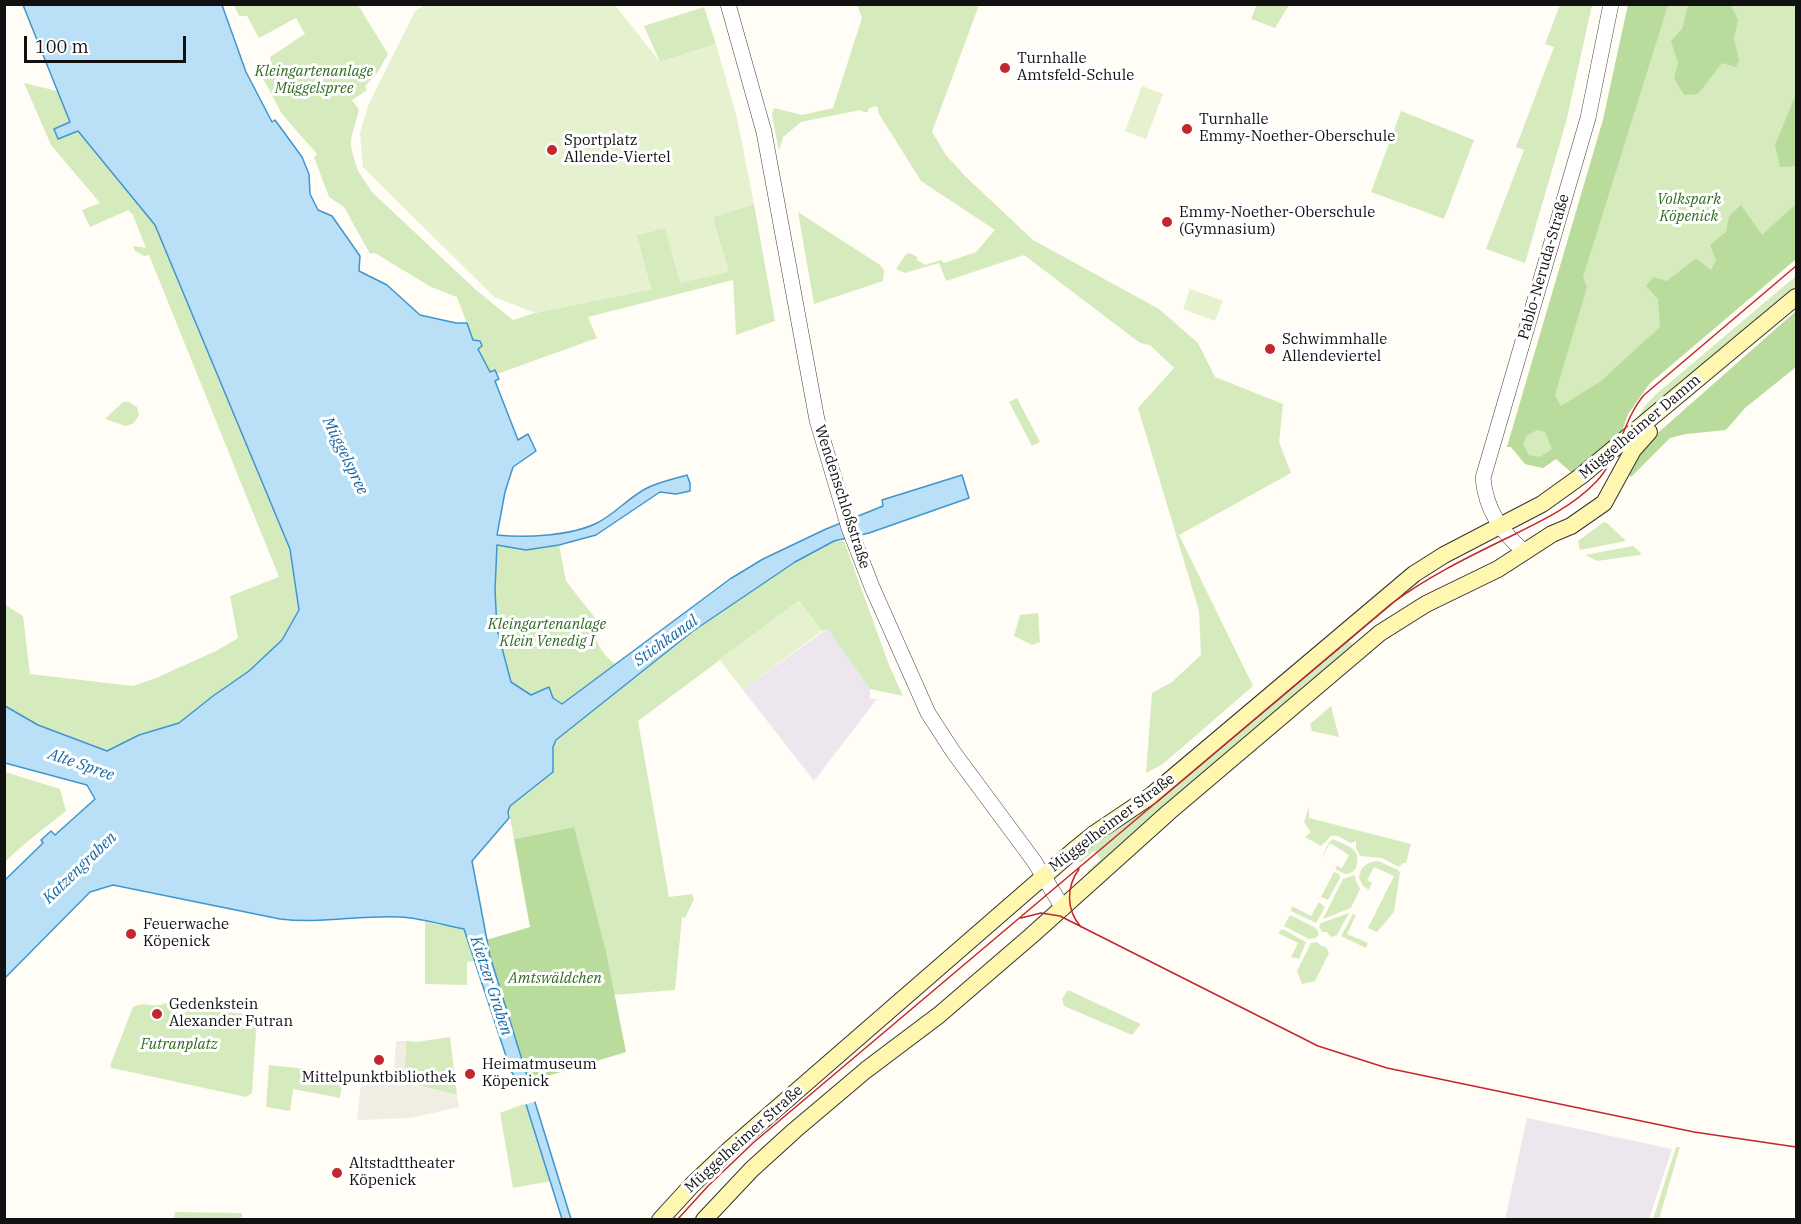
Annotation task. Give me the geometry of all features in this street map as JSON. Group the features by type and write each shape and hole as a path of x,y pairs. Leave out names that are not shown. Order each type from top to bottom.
{"main road":[{"name":"Müggelheimer Damm","path":"1535,508 1581,476 1797,297"},
{"name":"Müggelheimer Damm","path":"1552,534 1571,526 1604,503 1642,438 1728,364 1742,343"},
{"name":"Müggelheimer Straße","path":"660,1220 730,1149 1094,834 1152,795 1414,574 1444,555 1535,508"},
{"name":"Müggelheimer Straße","path":"705,1220 752,1169 780,1143 844,1088 932,1020 1063,908 1169,812 1380,633 1426,604 1498,569 1552,534"}],"street":[{"name":"Wendenschloßstraße","path":"728,4 764,132 817,420 840,500 860,554 928,713 954,753 1010,828 1063,908"},
{"name":"Pablo-Neruda-Straße","path":"1525,552 1500,526 1490,510 1483,478 1588,118 1611,4"}],"shaded area":[{"path":"828,628 870,689 870,699 877,699 814,781 743,690"},
{"path":"396,1041 406,1041 404,1083 457,1095 459,1107 411,1118 357,1120 361,1084 393,1085"},
{"path":"1527,1118 1672,1149 1649,1219 1505,1220"}],"green space":[{"path":"1257,4 1289,5 1275,28 1251,19"},
{"path":"1691,4 1731,5 1738,20 1734,38 1739,60 1736,67 1722,63 1698,94 1684,95 1674,78 1678,63 1671,41 1682,29 1688,6"},
{"name":"Kleingartenanlage Müggelspree","path":"234,5 358,5 388,54 378,72 365,86 367,90 352,100 359,110 351,139 357,169 372,192 476,290 513,320 535,313 651,289 636,235 665,228 681,282 727,266 712,217 754,204 775,321 736,335 733,280 588,317 597,338 497,374 495,370 490,372 478,348 482,346 480,341 473,340 457,297 431,287 375,253 370,254 344,207 329,197 314,157 317,154 282,114 258,69 271,61 270,57 305,34 296,18 259,38 247,16 239,16"},
{"name":"Sportplatz Allende-Viertel","path":"425,5 615,5 660,62 716,44 737,118 754,204 713,217 729,272 680,283 665,228 637,235 651,289 535,313 494,297 363,167 360,133 368,106 415,11"},
{"path":"857,5 979,5 932,132 946,155 1033,240 1159,309 1198,343 1215,377 1283,404 1279,442 1291,473 1179,535 1253,686 1163,764 1146,773 1152,693 1172,682 1201,655 1199,611 1138,408 1174,368 1150,345 1140,343 1024,255 946,281 939,263 905,273 896,269 906,254 910,253 925,265 941,260 944,263 976,252 995,230 921,181 879,114 877,106 869,108 868,112 860,110 801,122 783,137 779,151 772,115 774,108 802,115 833,108 862,18"},
{"path":"1560,5 1592,5 1566,122 1525,263 1486,249 1524,150 1516,147 1554,47 1545,44"},
{"name":"Volkspark Köpenick","path":"1628,5 1796,5 1796,259 1649,384 1628,414 1620,437 1572,473 1556,459 1543,468 1525,464 1511,447 1507,447 1603,120"},
{"path":"1628,5 1668,5 1583,277 1587,287 1555,395 1561,406 1601,381 1660,327 1658,299 1646,286 1653,277 1667,281 1696,258 1711,270 1716,260 1710,245 1726,232 1729,216 1741,205 1762,235 1796,204 1796,259 1649,384 1628,414 1620,437 1572,473 1556,459 1543,468 1525,464 1511,447 1507,447 1603,120","holes":["1537,430 1545,432 1552,449 1540,457 1529,455 1523,444 1526,436"]},
{"path":"704,7 716,44 660,62 644,26"},
{"path":"24,83 57,91 70,122 58,139 78,131 155,225 290,549 299,610 282,640 249,671 179,723 139,735 107,751 38,725 5,706 4,604 23,616 30,674 133,686 216,651 238,638 230,596 279,577 149,255 144,256 135,251 133,246 146,248 133,215 128,210 90,227 82,210 100,203 51,145"},
{"path":"1142,86 1163,94 1146,139 1125,131"},
{"path":"1796,94 1796,166 1780,167 1775,145"},
{"path":"1401,111 1474,140 1444,219 1371,192"},
{"path":"798,212 880,265 884,270 883,281 814,304"},
{"path":"1796,276 1796,288 1635,424 1644,407 1655,395"},
{"path":"1190,289 1223,301 1215,321 1183,309"},
{"path":"1796,311 1796,367 1745,408 1726,430 1670,438 1631,477 1628,473 1643,446"},
{"path":"1017,398 1040,442 1032,446 1009,402"},
{"path":"123,402 129,402 137,407 139,415 134,423 126,426 105,419"},
{"path":"1604,522 1626,541 1580,550 1578,541"},
{"path":"834,541 844,541 889,665 903,696 870,689 828,629 822,631 799,601 638,721 669,897 692,894 694,899 685,918 682,917 675,990 600,996 573,827 514,839 510,806 553,772 553,748 561,736 693,631 795,562"},
{"name":"Kleingartenanlage Klein Venedig I","path":"497,545 526,550 559,545 566,581 595,618 598,644 615,664 562,704 538,692 531,695 511,682 497,629 495,590"},
{"path":"1633,546 1641,553 1640,555 1597,561 1585,555"},
{"path":"799,601 822,631 743,690 719,659"},
{"path":"1038,613 1040,642 1032,645 1014,636 1020,615"},
{"path":"1347,638 1355,647 1091,876 1087,872 1101,859 1094,851 1080,863 1076,859 1137,814"},
{"path":"1331,706 1339,737 1312,731 1310,724"},
{"path":"5,772 60,789 66,811 5,862"},
{"path":"1309,807 1309,818 1411,844 1406,863 1399,867 1382,858 1360,856 1356,848 1356,841 1351,843 1338,836 1331,836 1321,846 1305,837 1311,832 1304,822"},
{"name":"Amtswäldchen","path":"574,827 606,952 626,1052 528,1082 486,940 530,927 514,839"},
{"path":"1333,839 1352,848 1357,854 1357,865 1352,872 1345,874 1335,869 1337,866 1342,868 1349,855 1330,843 1321,860 1329,842"},
{"path":"1378,861 1400,873 1394,912 1377,932 1368,928 1394,876 1374,867 1367,880 1372,883 1369,890 1363,886 1359,878 1365,866"},
{"path":"1334,872 1339,874 1340,878 1328,900 1321,897"},
{"path":"1355,875 1360,889 1351,908 1323,919 1343,879"},
{"path":"1319,902 1325,907 1316,923 1291,911 1292,906 1311,916"},
{"path":"1349,913 1337,935 1331,937 1327,932 1322,932 1319,927 1321,923"},
{"path":"1353,914 1356,915 1347,934 1368,943 1366,948 1341,936"},
{"path":"1290,915 1316,928 1319,934 1316,938 1309,939 1284,926"},
{"path":"425,922 464,929 474,961 467,962 467,985 425,984"},
{"path":"1282,929 1306,942 1299,959 1291,957 1298,943 1278,933"},
{"path":"1317,942 1326,947 1329,953 1315,981 1302,984 1297,971 1311,943"},
{"path":"1068,990 1141,1024 1132,1035 1064,1006 1062,999"},
{"name":"Futranplatz","path":"165,1003 172,1007 257,1015 252,1093 246,1097 110,1066 133,1007"},
{"path":"450,1037 457,1095 404,1082 406,1041 416,1042"},
{"path":"269,1065 344,1073 340,1098 293,1089 290,1111 266,1107"},
{"path":"526,1103 551,1181 513,1188 500,1113"},
{"path":"1676,1147 1680,1147 1659,1219 1653,1219"},
{"path":"175,1212 242,1213 242,1219 174,1219"}],"water":[{"path":"23,5 222,5 246,72 272,122 275,120 302,157 309,174 310,194 318,210 332,216 360,256 359,271 387,285 420,315 456,323 467,323 473,340 480,341 482,346 478,349 490,372 495,370 499,379 495,381 518,440 528,434 536,451 513,467 505,492 497,535 548,535 574,531 604,519 647,488 687,475 690,491 676,494 660,492 596,535 559,545 526,550 497,545 495,590 497,629 511,682 531,695 549,687 553,698 562,704 730,579 763,559 826,529 883,506 882,500 962,475 969,498 869,533 834,541 795,562 693,631 556,740 553,747 553,772 510,806 509,818 472,861 490,956 571,1219 562,1219 520,1085 511,1071 464,929 400,917 310,921 280,919 113,885 90,892 5,978 5,880 43,843 41,840 51,831 55,835 95,799 87,785 5,763 5,706 38,725 107,751 139,735 179,723 249,671 282,640 299,610 290,549 155,225 78,131 58,139 54,129 70,122"}],"pier":[{"path":"531,1083 537,1101 524,1105 518,1087"}],"tram line":[{"path":"677,1220 708,1186 753,1143 1391,604 1446,569 1552,515 1586,492 1611,462 1631,416 1644,395 1796,266"},
{"path":"1079,869 1070,891 1070,906 1081,927"},
{"path":"1021,918 1041,913 1060,916 1318,1046 1387,1068 1694,1132 1796,1147"}],"place":[{"name":"Turnhalle Amtsfeld-Schule","path":"1005,68"},
{"name":"Turnhalle Emmy-Noether-Oberschule","path":"1187,129"},
{"name":"Sportplatz Allende-Viertel","path":"552,150"},
{"name":"Emmy-Noether-Oberschule (Gymnasium)","path":"1167,222"},
{"name":"Schwimmhalle Allendeviertel","path":"1270,349"},
{"name":"Feuerwache Köpenick","path":"131,934"},
{"name":"Gedenkstein Alexander Futran","path":"157,1014"},
{"name":"Mittelpunktbibliothek","path":"379,1060"},
{"name":"Heimatmuseum Köpenick","path":"470,1074"},
{"name":"Altstadttheater Köpenick","path":"337,1173"}],"water label":[{"name":"Müggelspree","path":"345,456"},
{"name":"Stichkanal","path":"666,641"},
{"name":"Alte Spree","path":"81,765"},
{"name":"Katzengraben","path":"80,868"},
{"name":"Kietzer Graben","path":"491,986"}]}
